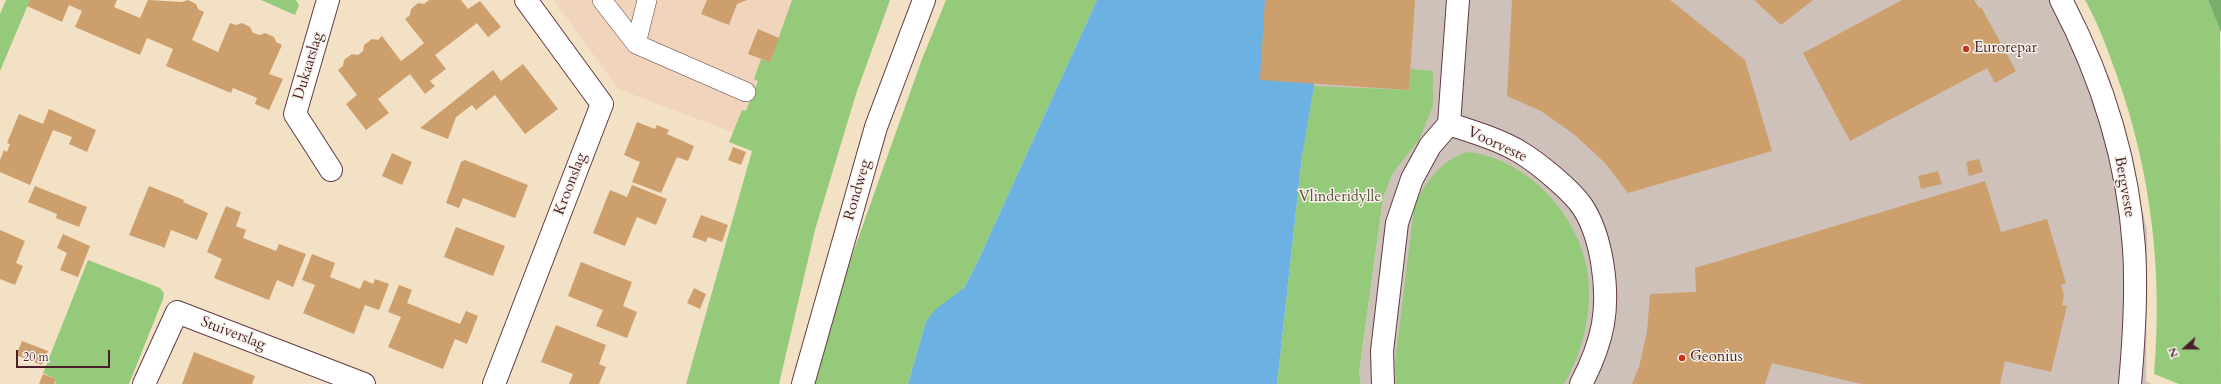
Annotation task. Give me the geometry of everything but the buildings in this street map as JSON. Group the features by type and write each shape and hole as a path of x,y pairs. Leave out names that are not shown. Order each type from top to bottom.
{"street":[{"name":"Dukaatslag","path":"328,0 295,114 331,170"},
{"name":"Kroonslag","path":"494,384 602,104 526,0"},
{"name":"Rondweg","path":"803,384 876,127 924,0"},
{"name":"Voorveste","path":"1383,384 1382,352 1397,223 1412,179 1430,146 1449,124 1458,0"},
{"name":"Bergveste","path":"2061,0 2080,36 2104,96 2122,164 2134,248 2133,334 2130,384"},
{"name":"Voorveste","path":"1449,124 1488,138 1520,152 1549,173 1582,206 1598,241 1604,280 1603,324 1592,364 1581,384"},
{"name":"Stuiverslag","path":"144,384 177,312 364,384"}],"lane":[{"path":"602,0 636,44 746,92"},
{"path":"636,44 647,0"}],"shaded area":[{"path":"554,0 872,0 806,160 618,89"},
{"path":"1234,0 2073,0 2110,79 2147,230 2146,381 2152,384 1361,384 1359,373 1383,198 1393,173 1419,140 1220,160"}],"green space":[{"path":"6,0 30,0 0,71 0,14"},
{"path":"261,0 296,0 299,5 295,15"},
{"path":"792,0 890,0 856,94 815,230 779,384 686,384 752,151 729,142 742,110 746,111 758,81 754,79 761,59 770,62"},
{"path":"946,0 1097,0 978,261 964,288 926,321 908,384 813,384 832,312 922,59"},
{"path":"2085,0 2208,0 2220,30 2221,384 2179,384 2154,374 2157,298 2152,222 2146,184 2128,110 2116,73 2106,45"},
{"path":"2208,0 2221,0 2221,32 2220,30"},
{"name":"Vlinderidylle","path":"1411,69 1433,71 1433,106 1419,140 1393,173 1383,198 1359,373 1361,384 1277,384 1302,156 1314,86 1409,90"},
{"path":"1467,152 1491,157 1513,167 1533,181 1552,198 1567,218 1579,241 1586,264 1589,288 1588,314 1580,350 1564,384 1396,384 1395,362 1414,208 1428,181 1434,174 1449,161"},
{"path":"88,260 160,288 164,293 163,299 129,384 55,384 56,379 43,373"}],"water":[{"path":"1097,0 1325,0 1317,43 1314,86 1302,156 1277,384 908,384 926,321 936,309 964,288 978,261"}],"place":[{"name":"Eurorepar","path":"1966,49"},
{"name":"Geonius","path":"1682,358"}]}
